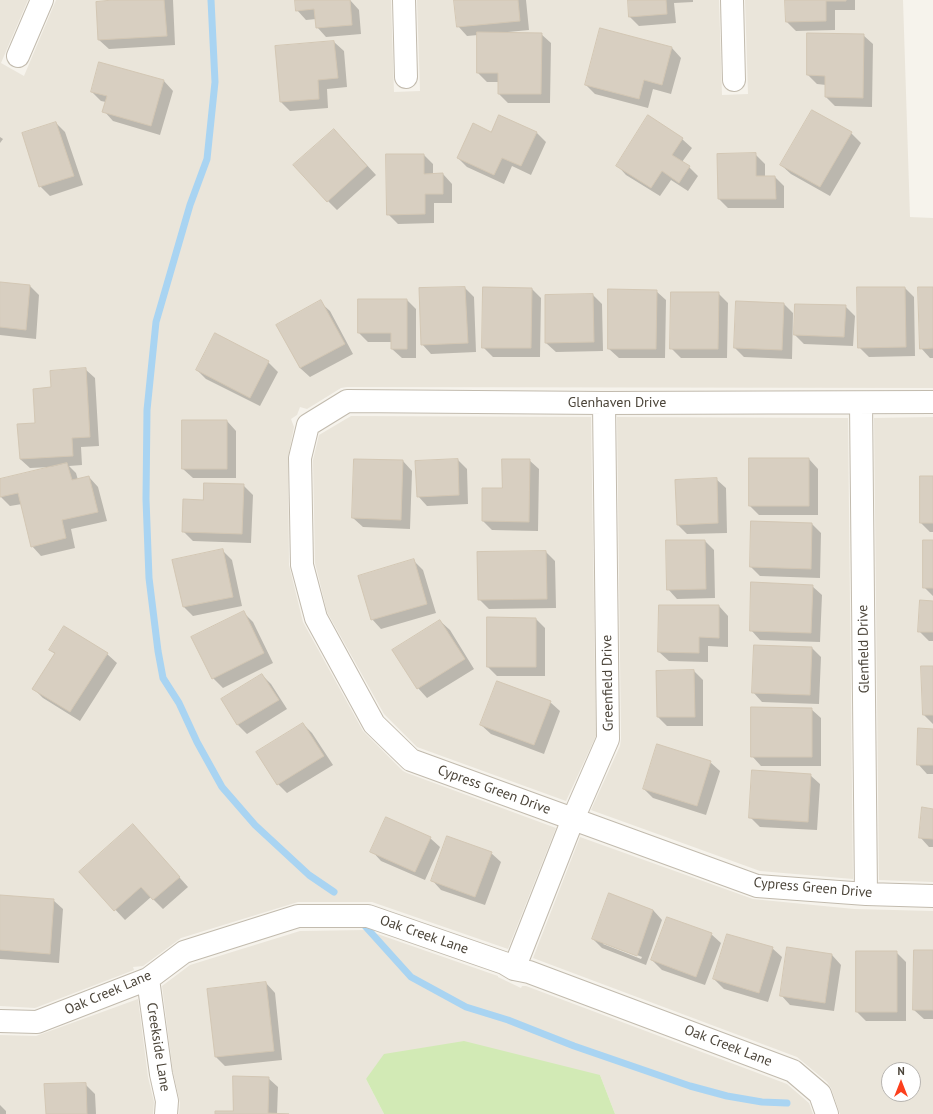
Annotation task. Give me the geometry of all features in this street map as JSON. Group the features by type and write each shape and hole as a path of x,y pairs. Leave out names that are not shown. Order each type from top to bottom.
{"street":[{"path":"18,56 42,0"},
{"path":"404,0 406,78"},
{"path":"732,0 734,80"},
{"name":"Glenhaven Drive","path":"308,425 347,401 604,403 933,402"},
{"name":"Greenfield Drive","path":"514,970 573,819 608,739 604,403"},
{"name":"Glenfield Drive","path":"861,403 866,894"},
{"name":"Cypress Green Drive","path":"308,425 300,458 302,565 316,618 374,724 411,760 757,886 866,894 933,896"},
{"name":"Oak Creek Lane","path":"0,1021 37,1022 148,979 184,952 298,916 368,916 504,963 514,970 529,972 793,1071 820,1094 827,1114"},
{"name":"Creekside Lane","path":"148,979 161,1074 167,1101 166,1114"}],"shaded area":[{"path":"0,0 28,0 1,63 24,76 56,0 391,0 394,92 420,91 417,0 719,0 722,95 748,94 745,0 903,0 910,217 933,218 933,388 347,387 341,388 307,409 300,407 297,415 291,419 294,427 288,458 289,565 303,622 363,731 403,771 556,828 508,949 372,902 298,902 181,938 143,966 133,967 134,970 35,1008 0,1006"},
{"path":"351,416 591,417 596,736 566,801 417,747 384,714 327,612 315,563 313,460 319,435"},
{"path":"617,417 848,418 853,879 760,871 591,810 620,746 621,739"},
{"path":"933,417 933,882 879,880 874,418"},
{"path":"580,837 753,899 854,909 933,911 933,1114 840,1114 831,1088 827,1082 797,1057 533,958"},
{"path":"366,930 498,976 521,988 522,986 526,986 787,1084 809,1103 813,1114 615,1114 600,1075 366,1079 384,1114 179,1114 180,1103 173,1072 162,986 190,965 300,931"},
{"path":"138,999 148,1077 154,1102 153,1114 0,1114 0,1035 36,1036"}],"green space":[{"path":"464,1041 600,1075 615,1114 384,1114 366,1079 384,1054"}],"building":[{"path":"113,0 164,0 167,36 98,40 96,2"},
{"path":"295,0 350,0 352,25 316,28 314,9 296,11"},
{"path":"454,0 518,0 520,21 457,27"},
{"path":"628,0 666,0 667,14 629,17"},
{"path":"785,0 846,1 826,1 826,21 786,22"},
{"path":"600,28 672,47 662,85 644,80 639,99 585,85"},
{"path":"477,32 542,33 541,94 498,94 498,73 477,73"},
{"path":"807,33 864,34 863,98 825,97 825,76 807,75"},
{"path":"334,41 338,78 318,80 319,99 280,102 275,46"},
{"path":"99,62 164,80 151,126 102,112 107,96 91,92"},
{"path":"812,110 852,132 820,187 780,165"},
{"path":"499,115 537,132 521,166 502,158 494,175 457,158 473,123 491,132"},
{"path":"648,115 683,138 672,155 690,166 679,183 662,171 651,188 616,166"},
{"path":"56,122 74,176 39,187 22,133"},
{"path":"334,129 367,166 327,202 293,165"},
{"path":"756,153 756,176 775,176 776,199 718,199 717,154"},
{"path":"386,154 424,154 424,174 443,173 443,194 425,194 425,214 387,215"},
{"path":"0,282 30,285 26,330 0,327"},
{"path":"465,287 468,343 421,345 419,288"},
{"path":"483,287 532,288 531,348 482,348"},
{"path":"857,287 905,287 906,347 858,348"},
{"path":"918,287 933,287 933,348 920,349"},
{"path":"608,289 657,290 656,349 608,349"},
{"path":"671,292 719,292 718,349 670,349"},
{"path":"593,294 594,342 545,343 545,295"},
{"path":"358,299 407,299 407,349 391,349 391,333 358,333"},
{"path":"321,300 345,344 300,368 276,325"},
{"path":"736,301 784,303 782,350 734,348"},
{"path":"795,304 846,305 844,337 794,335"},
{"path":"215,333 269,361 250,398 196,370"},
{"path":"86,368 90,437 72,438 73,456 20,459 17,424 35,423 33,389 51,387 50,371"},
{"path":"182,420 227,420 227,469 182,469"},
{"path":"749,458 809,458 809,506 749,506"},
{"path":"354,459 403,460 401,520 352,518"},
{"path":"458,459 459,495 417,497 415,461"},
{"path":"502,459 530,459 529,522 482,521 482,488 502,488"},
{"path":"67,463 72,480 89,476 98,512 62,520 66,538 31,547 18,493 0,497 0,479"},
{"path":"920,476 933,476 933,523 920,523"},
{"path":"717,478 718,523 677,525 675,480"},
{"path":"204,483 244,484 242,534 182,532 183,499 203,500"},
{"path":"751,521 812,523 811,569 750,567"},
{"path":"666,540 705,540 706,589 667,590"},
{"path":"923,540 933,540 933,588 923,588"},
{"path":"223,549 233,597 183,607 172,560"},
{"path":"546,551 547,599 478,600 477,552"},
{"path":"414,559 427,604 371,620 358,576"},
{"path":"751,582 813,585 811,633 750,631"},
{"path":"920,600 933,601 933,632 918,632"},
{"path":"659,605 719,605 719,638 699,637 699,653 658,652"},
{"path":"244,611 264,653 212,679 191,637"},
{"path":"487,617 536,618 536,667 487,667"},
{"path":"440,620 465,659 417,689 392,650"},
{"path":"64,626 108,653 70,712 32,689 55,653 49,650"},
{"path":"754,645 812,647 810,695 752,693"},
{"path":"921,666 933,666 933,715 923,715"},
{"path":"694,670 695,717 657,717 656,671"},
{"path":"262,674 279,700 237,725 221,699"},
{"path":"497,681 551,701 534,745 480,725"},
{"path":"751,707 812,708 812,757 751,757"},
{"path":"303,723 324,756 277,785 256,752"},
{"path":"918,728 933,729 933,765 917,765"},
{"path":"657,744 711,761 697,806 643,789"},
{"path":"752,770 811,774 808,822 749,818"},
{"path":"922,807 933,809 933,839 919,838"},
{"path":"386,817 431,837 415,872 370,852"},
{"path":"133,824 180,877 153,900 141,887 114,911 79,872"},
{"path":"447,836 492,852 475,897 431,881"},
{"path":"609,893 653,910 637,956 592,939"},
{"path":"0,895 54,899 50,954 0,950"},
{"path":"667,917 712,933 696,977 651,960"},
{"path":"727,934 773,947 759,993 713,979"},
{"path":"787,947 832,954 825,1003 780,996"},
{"path":"914,950 933,950 933,1010 913,1010"},
{"path":"856,951 897,951 897,1012 856,1012"},
{"path":"266,982 274,1051 215,1057 207,989"},
{"path":"233,1076 269,1077 268,1113 289,1114 215,1114 215,1111 233,1111"},
{"path":"86,1083 87,1114 46,1114 44,1084"}],"waterway":[{"path":"211,0 215,82 207,159 190,205 156,322 147,410 146,499 149,578 158,651 163,678 179,703 197,742 222,787 255,825 309,875 334,892"},
{"path":"365,926 411,977 466,1007 508,1020 574,1046 690,1086 727,1096 762,1102 787,1103"}]}
